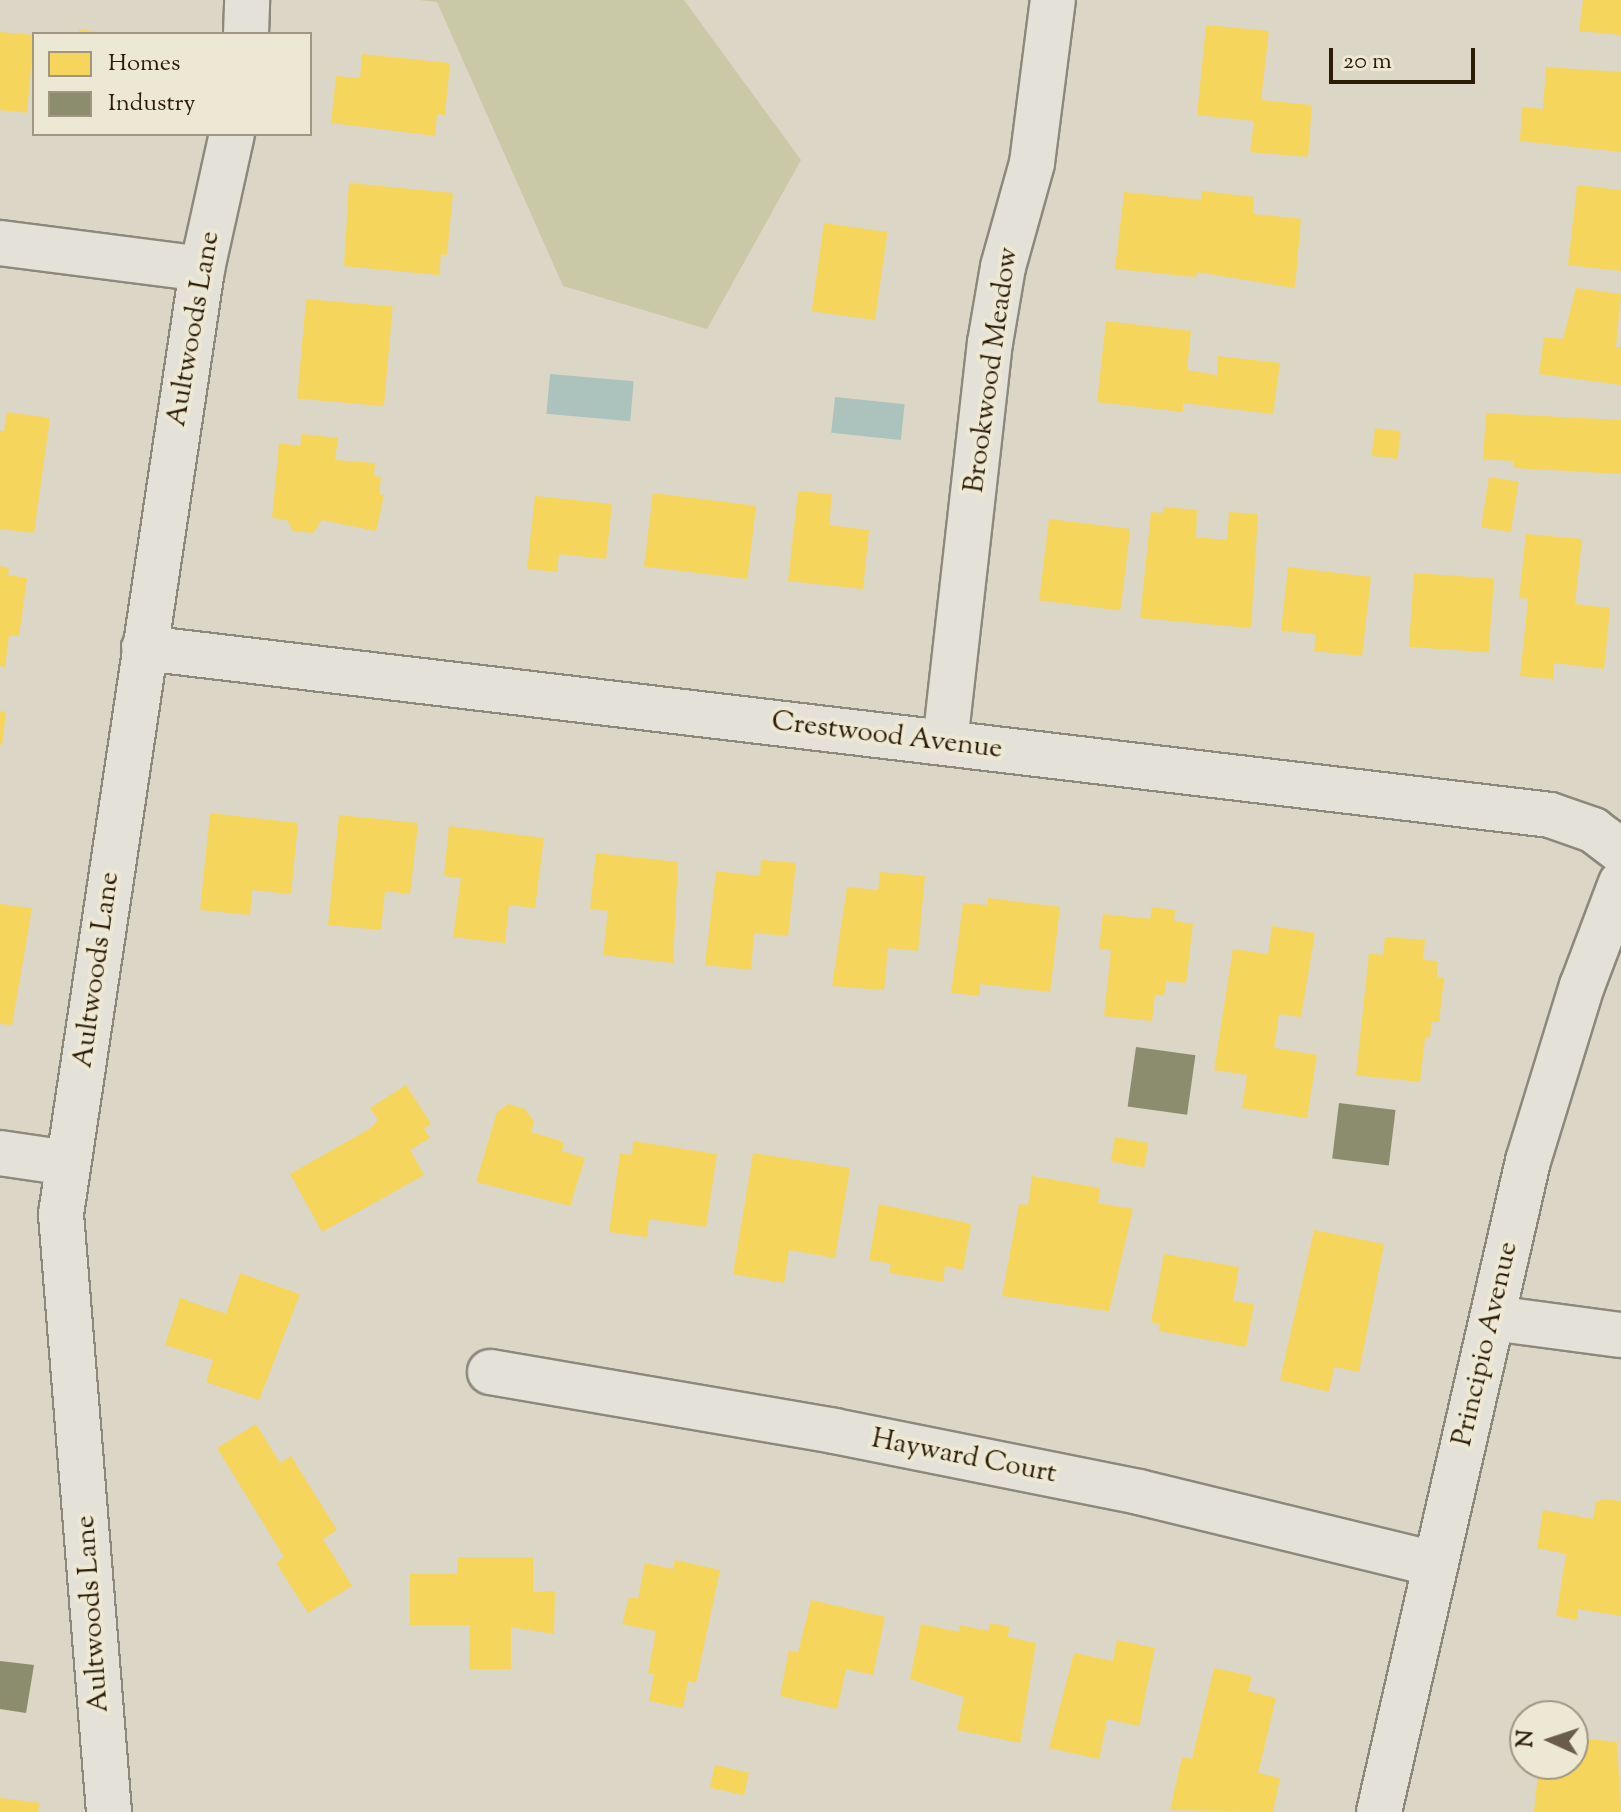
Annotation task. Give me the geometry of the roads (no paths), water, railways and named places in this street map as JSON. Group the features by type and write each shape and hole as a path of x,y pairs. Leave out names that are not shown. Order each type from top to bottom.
{"street":[{"path":"246,32 247,0"},
{"name":"Brookwood Meadow","path":"945,743 990,343 1003,267 1032,163 1053,0"},
{"name":"Aultwoods Lane","path":"109,1812 61,1214 202,269 232,136"},
{"path":"0,243 202,269"},
{"name":"Crestwood Avenue","path":"144,648 1550,815 1593,830 1621,851"},
{"name":"Principio Avenue","path":"1379,1812 1528,1161 1582,986 1621,883"},
{"path":"0,1153 68,1163"},
{"path":"1493,1318 1621,1335"},
{"name":"Hayward Court","path":"490,1372 834,1431 1139,1492 1434,1564"}],"water":[{"path":"550,374 634,381 630,421 547,414"},
{"path":"835,397 905,404 901,440 831,433"}]}
